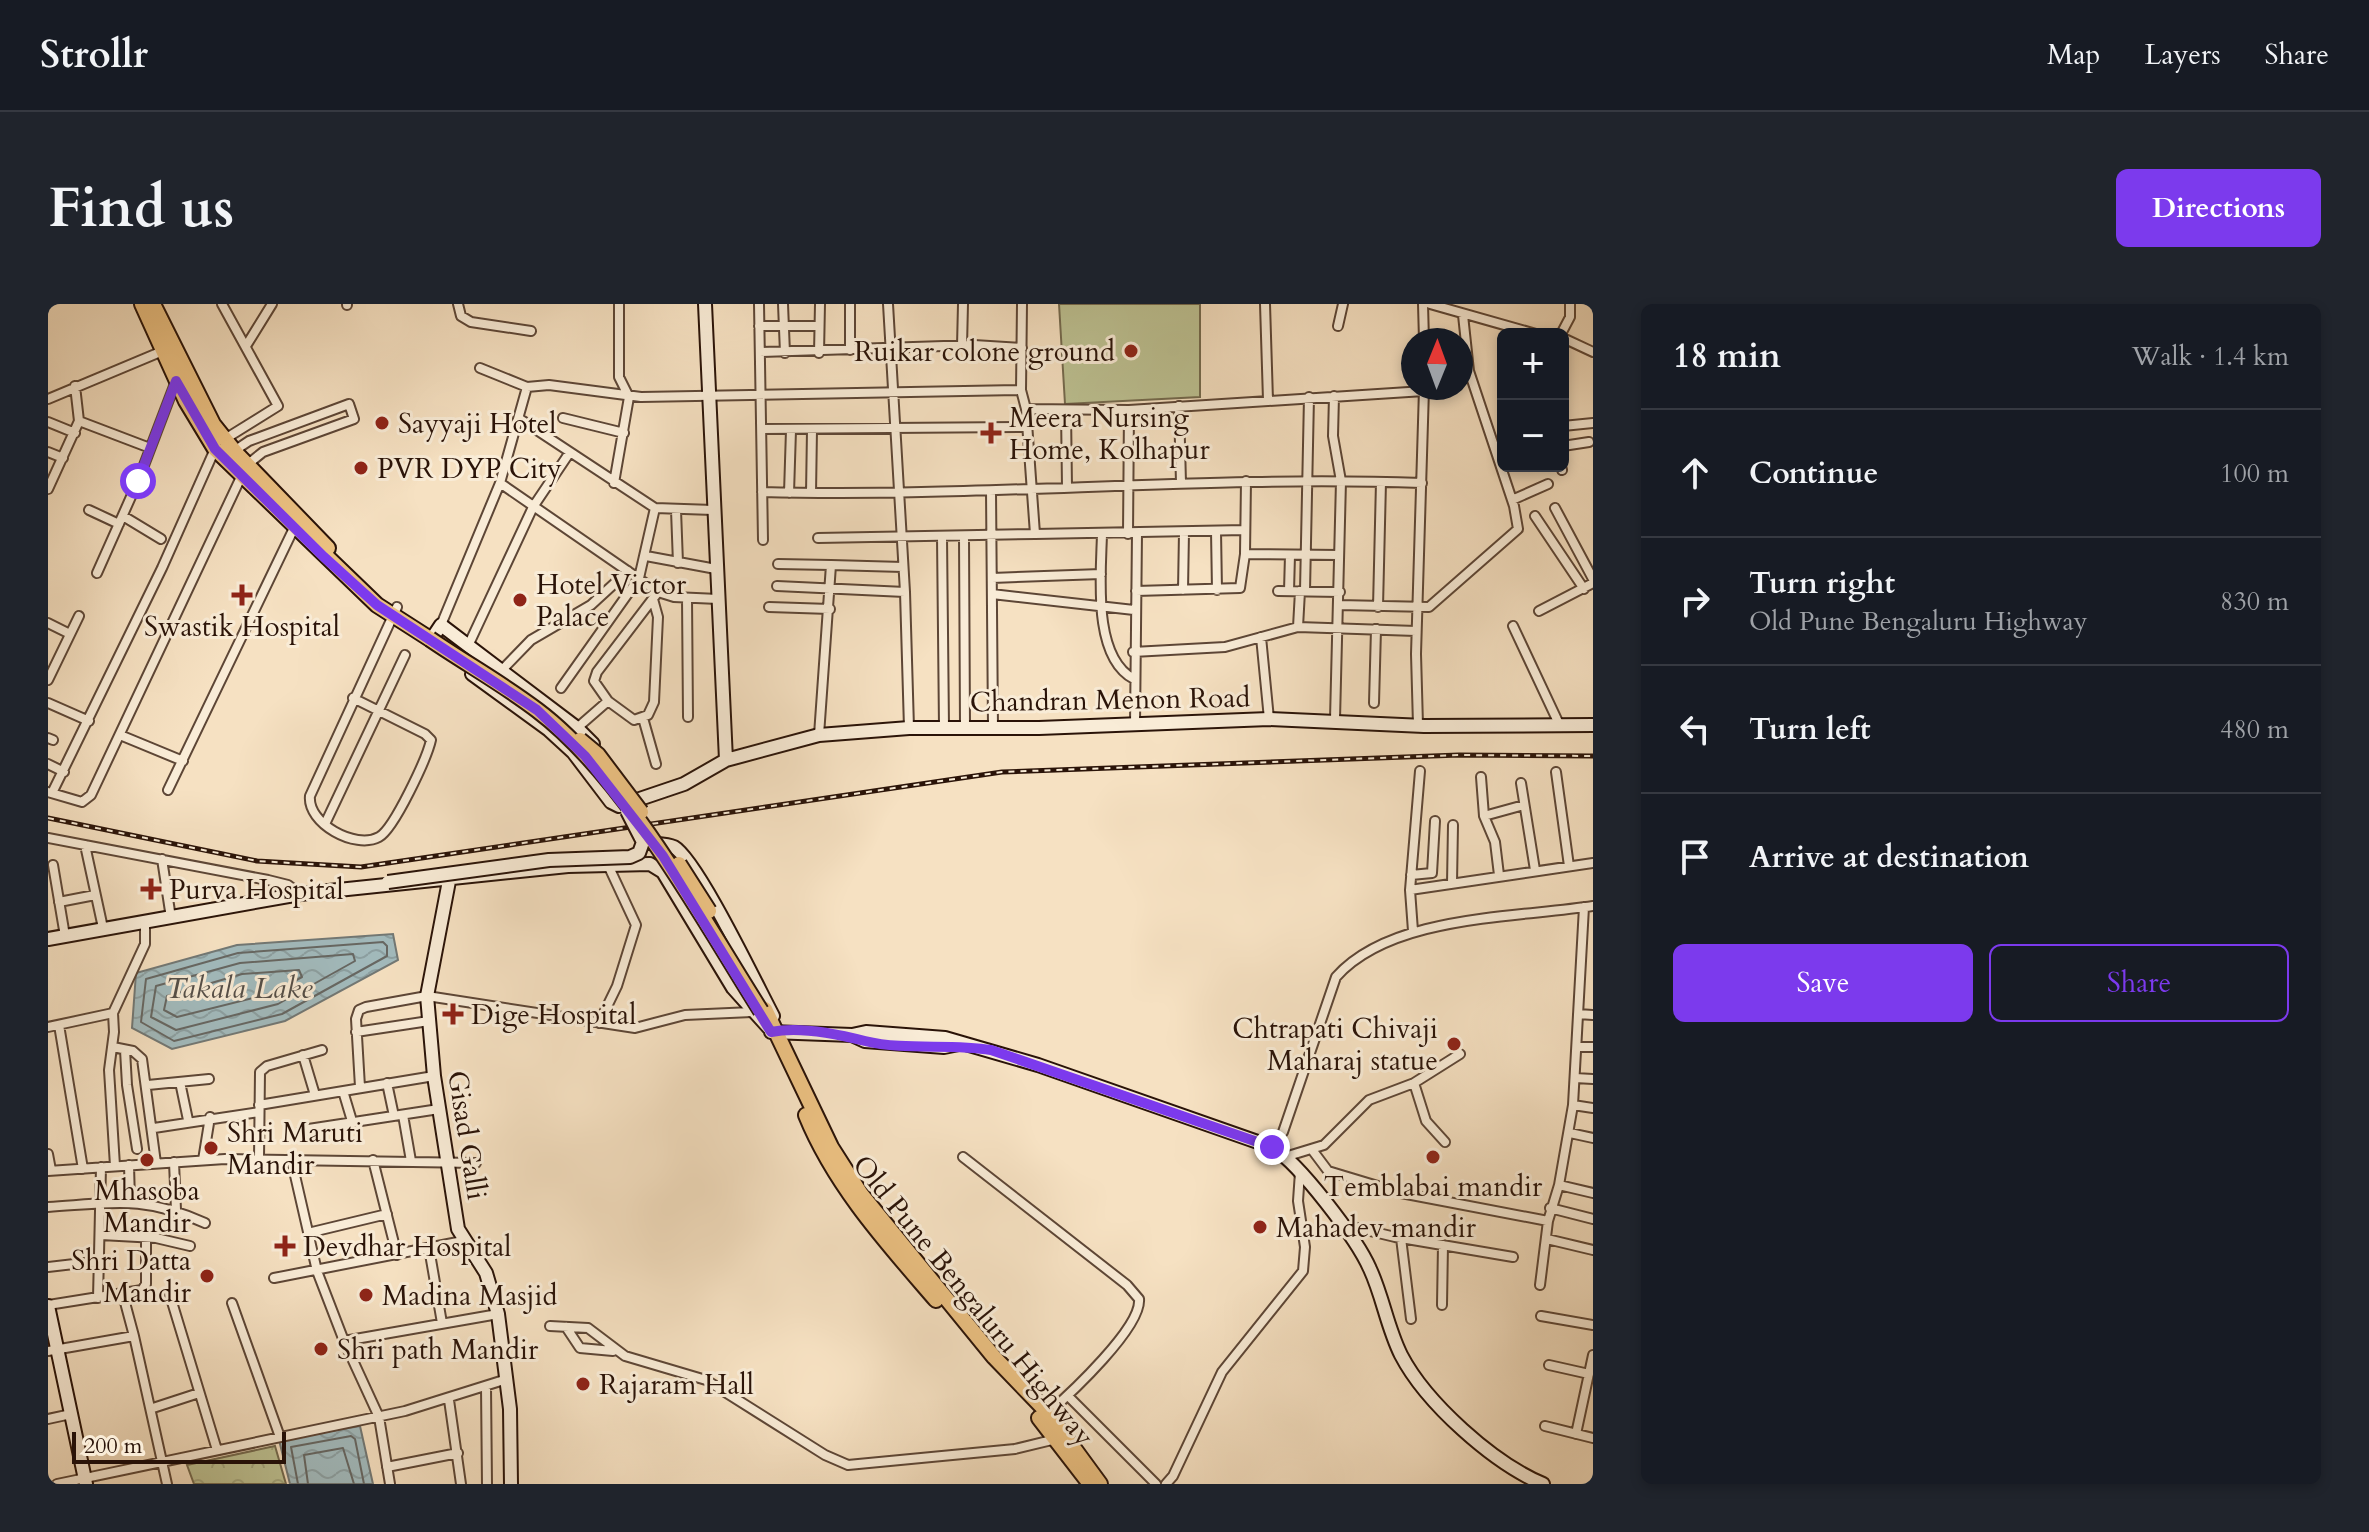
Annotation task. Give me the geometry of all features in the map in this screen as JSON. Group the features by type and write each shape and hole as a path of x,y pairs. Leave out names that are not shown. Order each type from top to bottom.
{"main road":[{"name":"Old Pune Bengaluru Highway","path":"142,304 225,446"},
{"name":"Old Pune Bengaluru Highway","path":"153,304 176,381 244,470 294,528 394,611 437,634 542,707 598,755 683,870 759,1011"},
{"name":"Old Pune Bengaluru Highway","path":"244,470 394,611"},
{"name":"Old Pune Bengaluru Highway","path":"437,634 537,710 585,756 626,807 663,856 773,1029 831,1147 861,1194 994,1357 1048,1413 1100,1484"},
{"name":"Old Pune Bengaluru Highway","path":"773,1029 821,1151 870,1223 986,1360 1021,1394 1090,1484"}],"street":[{"path":"222,304 278,406 225,446 64,772 50,793 75,801 88,800 244,470 263,452 354,419 349,404 249,441 225,446"},
{"path":"246,346 272,304"},
{"path":"458,304 466,320 531,331"},
{"path":"614,483 629,397 619,377 619,304"},
{"path":"705,304 726,760"},
{"path":"759,304 763,540"},
{"path":"783,304 785,353"},
{"path":"819,353 820,304"},
{"path":"850,304 850,350"},
{"path":"888,304 905,592 909,728"},
{"path":"962,346 963,304"},
{"path":"1022,304 1021,390 1028,427 1035,534"},
{"path":"1265,304 1268,400"},
{"path":"1338,326 1343,304"},
{"path":"1423,304 1424,328"},
{"path":"1430,304 1513,328"},
{"path":"1565,328 1570,317 1570,304"},
{"path":"1339,605 1419,608 1440,601 1515,534 1518,523 1512,500 1469,371 1463,315"},
{"path":"759,326 819,326"},
{"path":"1569,340 1593,352"},
{"path":"760,352 819,353 962,346 1022,348"},
{"path":"48,399 168,349"},
{"path":"480,368 527,387 549,385 629,397 1021,390"},
{"path":"97,573 176,381"},
{"path":"48,489 79,421 75,386"},
{"path":"437,634 500,483 527,387"},
{"path":"1026,409 1129,410 1401,392"},
{"path":"1334,396 1333,436 1341,481 1335,719"},
{"path":"1298,627 1305,555 1309,397"},
{"path":"1418,725 1416,631 1424,400"},
{"path":"1179,406 1181,483"},
{"path":"1129,410 1129,485 1136,591 1133,652 1135,724"},
{"path":"1066,411 1067,487"},
{"path":"563,418 624,433"},
{"path":"520,419 655,508 713,510"},
{"path":"79,421 150,448"},
{"path":"48,422 75,433"},
{"path":"1569,425 1593,423"},
{"path":"762,429 895,431 1028,427"},
{"path":"789,493 791,430"},
{"path":"811,493 812,430"},
{"path":"1569,445 1589,442"},
{"path":"48,452 63,458"},
{"path":"468,646 533,507 570,452"},
{"path":"762,492 991,491 1246,481 1422,483"},
{"path":"1136,591 1217,590 1242,586 1246,481"},
{"path":"1378,607 1381,482"},
{"path":"500,483 639,578 656,596 654,702 643,718"},
{"path":"1512,500 1548,484"},
{"path":"991,491 993,727"},
{"path":"561,688 639,578 655,508"},
{"path":"1539,611 1584,589 1593,581 1555,508"},
{"path":"89,510 121,520 161,539"},
{"path":"676,510 678,563"},
{"path":"1535,516 1584,589"},
{"path":"168,790 294,528"},
{"path":"818,538 1245,530"},
{"path":"1216,531 1217,590"},
{"path":"1183,590 1184,532"},
{"path":"1102,534 1101,608 1111,655 1124,673 1134,679"},
{"path":"942,537 944,727"},
{"path":"964,537 965,727"},
{"path":"1245,554 1339,555"},
{"path":"1289,591 1290,555"},
{"path":"646,556 716,569"},
{"path":"778,564 903,567"},
{"path":"819,735 831,565"},
{"path":"500,672 531,640 591,605 628,571"},
{"path":"992,578 1101,574"},
{"path":"777,586 905,592"},
{"path":"1278,591 1340,592"},
{"path":"992,594 1134,610"},
{"path":"656,596 718,599"},
{"path":"643,718 627,718 595,685 595,677 656,596"},
{"path":"687,598 688,717"},
{"path":"769,607 830,609"},
{"path":"353,698 430,736 430,745 390,828 380,837 360,841 325,824 311,813 310,796 353,698 394,611"},
{"path":"49,677 79,616"},
{"path":"48,623 70,634"},
{"path":"1513,626 1560,726"},
{"path":"1133,652 1225,647 1298,627 1416,631"},
{"path":"1374,703 1376,629"},
{"path":"437,634 468,646 577,728 640,798 619,806 613,804 573,752 535,717 450,659 437,634"},
{"path":"1261,637 1269,719"},
{"path":"48,649 60,654"},
{"path":"325,824 405,655"},
{"path":"577,728 608,701"},
{"path":"48,703 89,721"},
{"path":"643,718 656,764"},
{"name":"Chandran Menon Road","path":"640,798 684,784 726,760 819,735 909,728 1269,719 1335,719 1418,725 1593,725"},
{"path":"120,735 183,761"},
{"path":"48,764 64,772"},
{"path":"1413,931 1410,890 1420,771"},
{"path":"1556,772 1569,866"},
{"path":"1481,777 1484,816 1495,842 1499,875"},
{"path":"1521,783 1535,870"},
{"path":"1484,816 1524,805"},
{"path":"363,888 549,860 630,857 639,853 643,842 626,807"},
{"path":"1411,875 1432,873 1435,821"},
{"path":"1452,883 1453,825"},
{"path":"48,838 288,885 300,894"},
{"path":"612,865 648,843 672,846 680,853 717,910 774,1016 773,1029 852,1035 865,1041 959,1044 1038,1065 1272,1147 1294,1164 1369,1266 1389,1327 1411,1372 1485,1447 1543,1484"},
{"path":"85,845 103,928"},
{"path":"162,859 171,918"},
{"path":"1410,890 1593,863"},
{"path":"48,939 300,894 449,881 568,866 650,864 663,872 733,988 759,1011"},
{"path":"53,865 65,936"},
{"path":"599,1023 617,986 636,925 612,865"},
{"name":"Gisad Galli","path":"449,881 427,996 434,1076 463,1241 486,1273 498,1314 507,1379 511,1484"},
{"path":"59,902 95,895"},
{"path":"1272,1147 1283,1132 1336,977 1346,966 1413,931 1589,907 1582,955 1570,1133 1559,1185 1550,1208 1540,1285"},
{"path":"48,946 129,930 141,924"},
{"path":"115,1166 109,1070 113,1013 145,944 141,924"},
{"path":"1582,955 1593,954"},
{"path":"1580,984 1593,985"},
{"path":"360,1087 356,1032 359,1010 427,996 635,1028 685,1015 759,1011"},
{"path":"48,1027 113,1013"},
{"path":"1578,1014 1593,1015"},
{"path":"356,1032 429,1021"},
{"path":"59,1025 83,1169"},
{"path":"113,1047 140,1056 148,1085 156,1163"},
{"path":"1578,1047 1593,1047"},
{"path":"125,1050 137,1149"},
{"path":"259,1158 262,1069 322,1050"},
{"path":"1294,1164 1333,1138 1356,1109 1369,1100 1414,1083 1460,1054"},
{"path":"303,1055 315,1095"},
{"path":"154,1128 315,1095 434,1076"},
{"path":"1575,1078 1593,1079"},
{"path":"148,1085 209,1079"},
{"path":"180,1082 188,1120"},
{"path":"387,1083 411,1161"},
{"path":"1414,1083 1426,1121 1445,1142"},
{"path":"343,1091 352,1121"},
{"path":"1573,1105 1593,1108"},
{"path":"302,1130 439,1109"},
{"path":"203,1160 210,1117"},
{"path":"1570,1133 1593,1138"},
{"path":"1313,1151 1328,1171 1401,1193 1548,1221"},
{"path":"48,1154 50,1170 259,1158 476,1163"},
{"path":"963,1157 1127,1285 1139,1299 1138,1315 1068,1396 1048,1413"},
{"path":"291,1158 317,1271 344,1341 379,1417 390,1484"},
{"path":"373,1160 397,1255"},
{"path":"174,1162 176,1210"},
{"path":"1166,1484 1173,1476 1222,1372 1303,1271 1305,1247 1294,1164"},
{"path":"129,1165 130,1201"},
{"path":"98,1298 101,1167"},
{"path":"1559,1185 1593,1193"},
{"path":"48,1207 130,1201 176,1210 205,1223"},
{"path":"1550,1208 1593,1219"},
{"path":"308,1233 387,1214"},
{"path":"1340,1224 1513,1257"},
{"path":"101,1235 146,1237 190,1246"},
{"path":"86,1481 52,1350 48,1305 123,1295 145,1288 146,1237"},
{"path":"1401,1238 1411,1319"},
{"path":"1547,1239 1593,1250"},
{"path":"274,1278 463,1241"},
{"path":"1442,1305 1443,1245"},
{"path":"429,1248 442,1323"},
{"path":"48,1267 100,1261"},
{"path":"169,1292 217,1450"},
{"path":"123,1295 153,1408 167,1484"},
{"path":"232,1303 280,1437"},
{"path":"344,1341 498,1314"},
{"path":"1541,1316 1593,1325"},
{"path":"550,1326 588,1328 614,1351"},
{"path":"566,1327 580,1348 614,1351 706,1380 825,1455 848,1465 1026,1448 1056,1439"},
{"path":"52,1350 134,1336"},
{"path":"1576,1434 1593,1355"},
{"path":"1549,1365 1589,1374"},
{"path":"57,1484 86,1481 161,1459 379,1417 449,1400 507,1379"},
{"path":"486,1387 487,1484"},
{"path":"153,1408 199,1393"},
{"path":"1068,1396 1156,1484"},
{"path":"449,1400 461,1484"},
{"path":"48,1419 71,1414"},
{"path":"1545,1426 1593,1438"},
{"path":"387,1467 458,1453"}],"green space":[{"name":"Ruikar colone ground","path":"1059,304 1200,304 1200,397 1065,404"},
{"path":"275,1446 286,1484 194,1484 187,1465"}],"water":[{"name":"Takala Lake","path":"393,934 398,960 285,1021 172,1049 132,1028 136,973 237,945"},
{"path":"360,1426 373,1484 290,1484 279,1440"}],"railway":[{"path":"48,818 257,861 361,867 1002,772 1459,755 1593,756"}],"place":[{"name":"Ruikar colone ground","path":"1131,351"},
{"name":"Sayyaji Hotel","path":"382,423"},
{"name":"Meera Nursing Home, Kolhapur","path":"991,433"},
{"name":"PVR DYP City","path":"361,468"},
{"name":"Swastik Hospital","path":"242,595"},
{"name":"Hotel Victor Palace","path":"520,600"},
{"name":"Purva Hospital","path":"151,889"},
{"name":"Dige Hospital","path":"453,1014"},
{"name":"Chtrapati Chivaji Maharaj statue","path":"1454,1044"},
{"name":"Shri Maruti Mandir","path":"211,1148"},
{"name":"Temblabai mandir","path":"1433,1157"},
{"name":"Mhasoba Mandir","path":"147,1160"},
{"name":"Mahadev mandir","path":"1260,1227"},
{"name":"Devdhar Hospital","path":"285,1246"},
{"name":"Shri Datta Mandir","path":"207,1276"},
{"name":"Madina Masjid","path":"366,1295"},
{"name":"Shri path Mandir","path":"321,1349"},
{"name":"Rajaram Hall","path":"583,1384"}],"route":[{"path":"138,481 176,381 215,449 324,557 377,605 537,710 585,756 663,856 761,1011 771,1032 852,1035 865,1041 944,1047 959,1044 991,1050 1272,1147"}]}
